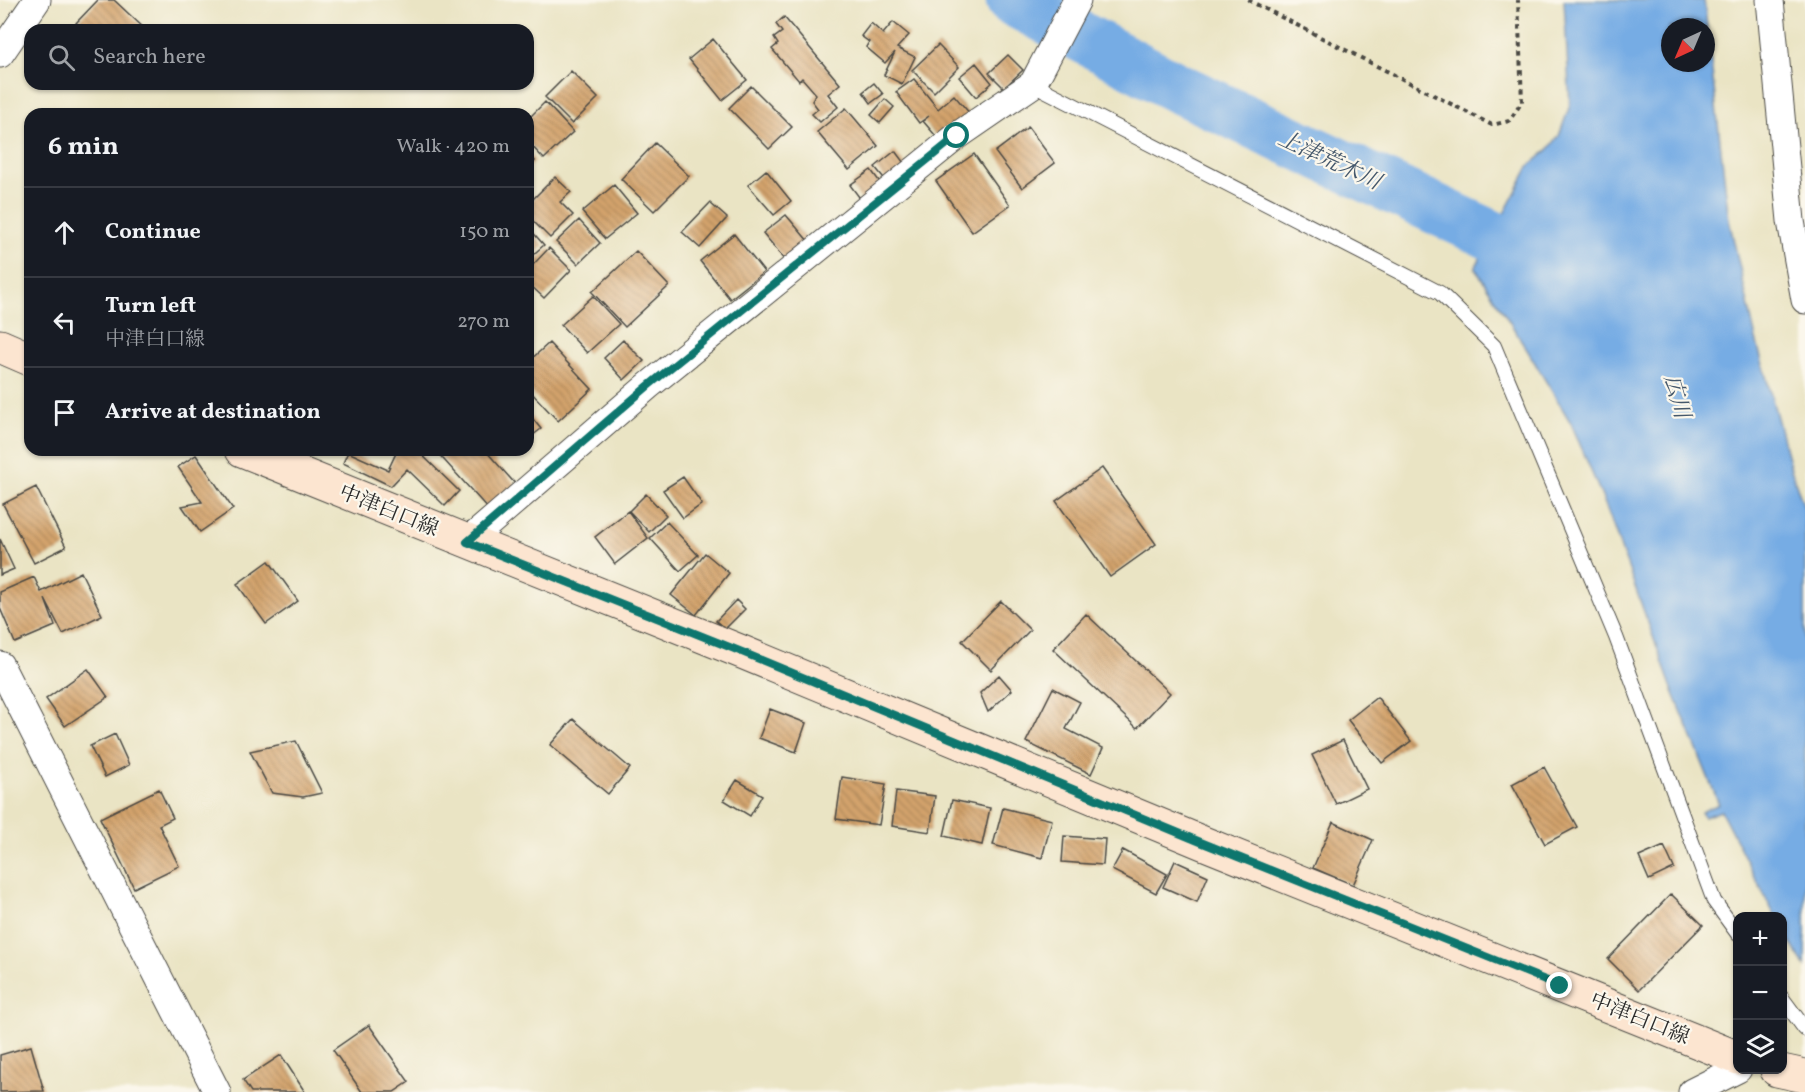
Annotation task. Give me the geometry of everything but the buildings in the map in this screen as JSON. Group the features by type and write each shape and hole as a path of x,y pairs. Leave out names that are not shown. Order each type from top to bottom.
{"main road":[{"path":"0,346 24,356"},
{"name":"中津白口線","path":"257,456 742,652 1203,843 1733,1056"},
{"path":"1787,1072 1805,1076"}],"street":[{"path":"0,54 37,0"},
{"path":"467,542 648,386 902,180 957,136 1033,84 1077,0"},
{"path":"1770,0 1798,219 1805,300"},
{"path":"0,665 217,1092"},
{"path":"1692,1092 1733,1071"}],"lane":[{"path":"1033,84 1440,293 1494,346 1616,637 1714,901 1733,928"},
{"path":"1787,1005 1805,1029"}],"path":[{"path":"1248,0 1492,125 1509,121 1522,102 1518,0"}],"water":[{"name":"広川","path":"1564,0 1704,0 1706,18 1661,18 1661,72 1712,72 1729,220 1756,339 1790,466 1805,510 1805,966 1787,937 1787,912 1773,912 1721,811 1704,817 1701,812 1719,804 1671,686 1605,504 1571,423 1475,268 1530,165 1548,150 1559,136 1570,105"}],"waterway":[{"name":"上津荒木川","path":"1011,0 1178,88 1555,265"}],"route":[{"path":"957,136 648,386 467,542 742,652 1203,843 1560,986"}]}
